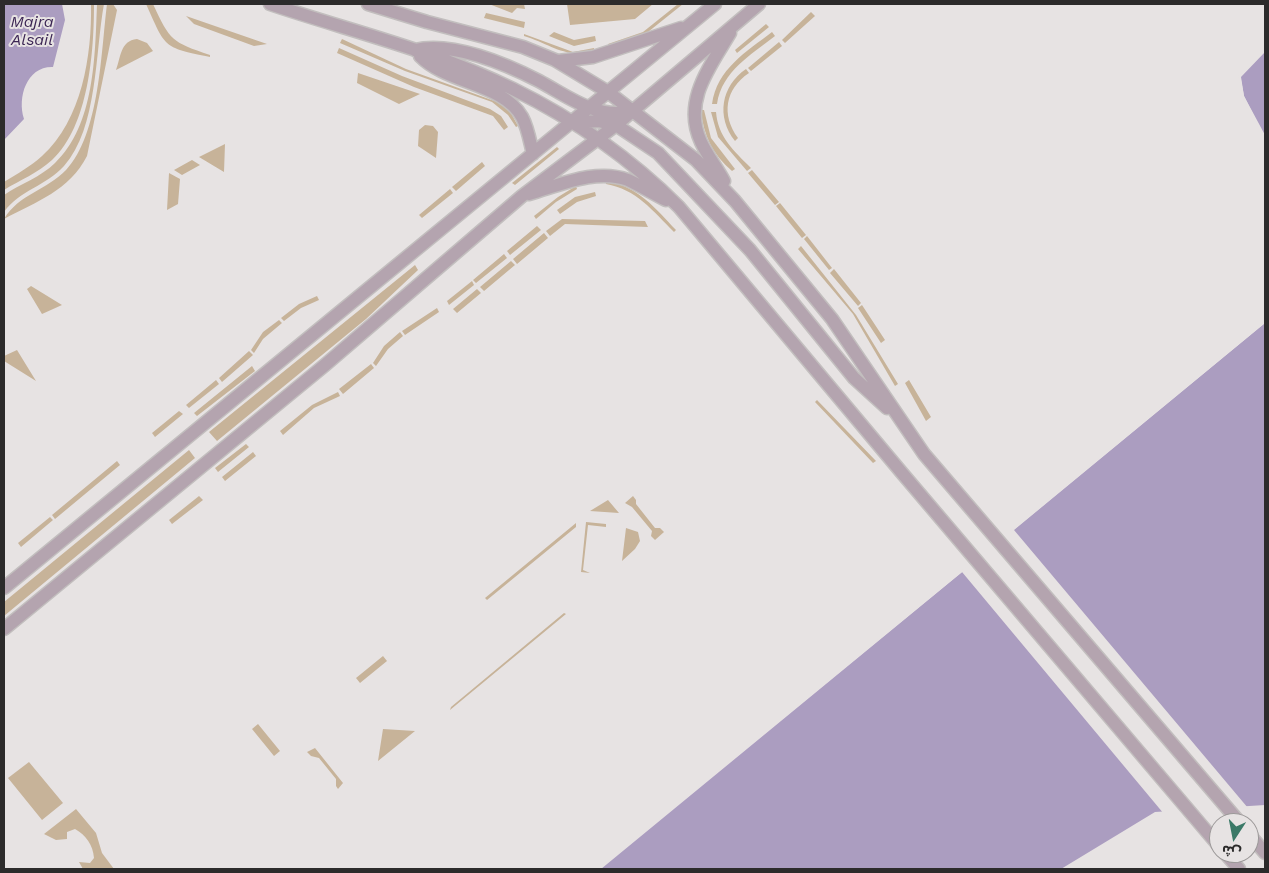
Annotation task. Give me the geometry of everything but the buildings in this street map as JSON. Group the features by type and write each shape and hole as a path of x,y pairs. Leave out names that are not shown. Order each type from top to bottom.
{"street":[{"path":"270,4 414,50 512,89 598,139 640,171 679,207 1209,834"},
{"path":"368,4 427,22 523,47 555,60 608,92 696,160 735,201 832,319 924,454 1231,813"},
{"path":"4,588 715,4"},
{"path":"4,629 347,347 522,196 616,125 759,4"},
{"path":"735,201 701,142 694,118 694,106 700,82 737,22"},
{"path":"555,60 593,57 688,26"},
{"path":"414,50 436,47 484,58 520,72 589,108 615,114 633,110"},
{"path":"414,50 432,66 499,96 514,106 526,125 533,154"},
{"path":"571,123 598,121 616,125 645,143 670,164 750,250 854,378 897,415"},
{"path":"522,196 583,178 602,176 627,180 679,207"}],"shaded area":[{"path":"91,4 94,4 93,43 87,87 82,108 74,128 64,145 47,165 4,190 4,182 29,167 42,156 56,141 67,124 82,86 89,44"},
{"path":"97,4 104,4 93,89 89,111 75,150 57,173 18,198 4,212 4,195 55,163 68,147 78,129 90,88"},
{"path":"107,4 113,4 117,10 87,156 80,168 62,186 40,201 4,219 17,204 50,183 66,170 77,154 86,135 97,91"},
{"path":"146,4 153,4 168,33 180,43 210,55 210,57 183,51 168,43 162,37"},
{"path":"489,4 524,4 525,9 517,8 512,13"},
{"path":"567,4 653,4 635,19 570,25"},
{"path":"678,4 683,4 648,32 609,47 608,44 643,32"},
{"path":"811,12 815,16 785,43 782,40"},
{"path":"486,13 525,22 524,28 484,18"},
{"path":"186,16 267,44 254,46 194,24"},
{"path":"766,24 769,27 737,53 735,50"},
{"path":"554,32 574,40 595,36 596,41 574,46 549,36"},
{"path":"772,32 775,36 747,57 731,73 720,92 717,104 712,104 715,92 726,71 743,54"},
{"path":"524,34 573,52 594,48 594,50 584,53 567,52 524,36"},
{"path":"137,39 147,43 153,51 116,70 124,46 131,40"},
{"path":"342,39 406,69 500,103 511,113 518,126 516,127 508,115 492,102 405,71 340,43"},
{"path":"779,42 782,46 751,71 748,68"},
{"path":"339,48 402,76 490,109 501,116 508,127 504,130 493,116 414,87 337,53"},
{"path":"746,69 749,73 735,87 728,103 729,120 738,138 735,141 725,122 724,102 731,84"},
{"path":"358,73 420,94 399,104 357,83"},
{"path":"701,110 704,110 711,138 735,169 732,171 719,158 710,144 704,128"},
{"path":"711,112 716,112 720,129 728,143 751,168 747,171 718,137"},
{"path":"425,125 433,126 438,132 436,158 418,146 419,130"},
{"path":"225,144 224,172 199,157"},
{"path":"557,147 559,149 515,185 512,183"},
{"path":"192,160 200,165 182,175 174,170"},
{"path":"482,162 485,166 456,191 452,187"},
{"path":"752,170 779,202 775,205 748,173"},
{"path":"169,173 180,179 178,204 167,210"},
{"path":"606,181 637,193 653,206 676,230 674,232 635,196 606,184"},
{"path":"576,186 577,189 556,202 536,219 534,216 558,197"},
{"path":"450,189 453,193 422,218 419,215"},
{"path":"595,192 596,196 577,202 560,214 557,210 575,197"},
{"path":"780,203 806,235 802,238 776,206"},
{"path":"562,219 645,221 648,227 565,224 550,236 546,231"},
{"path":"537,226 541,230 510,255 507,251"},
{"path":"544,233 548,238 517,264 513,259"},
{"path":"807,236 832,268 829,270 804,239"},
{"path":"801,246 856,315 898,384 895,386 853,314 798,249"},
{"path":"504,254 507,258 476,283 473,280"},
{"path":"511,261 515,265 484,291 480,287"},
{"path":"415,265 418,270 366,319 217,441 209,432"},
{"path":"834,269 861,303 858,306 830,273"},
{"path":"472,281 474,285 449,305 447,301"},
{"path":"31,286 62,305 42,314 27,289"},
{"path":"477,289 481,293 457,313 453,309"},
{"path":"317,296 319,300 301,308 284,321 281,318 299,304"},
{"path":"862,305 885,340 881,343 858,308"},
{"path":"437,308 439,312 405,335 402,331"},
{"path":"279,320 282,323 263,339 254,353 251,350 263,332"},
{"path":"400,332 403,336 388,349 376,366 373,363 384,346"},
{"path":"17,350 36,381 4,361 4,356"},
{"path":"249,351 253,355 222,382 219,378"},
{"path":"371,364 374,368 343,394 339,389"},
{"path":"252,366 255,371 197,416 194,413"},
{"path":"216,380 219,384 189,408 186,405"},
{"path":"909,380 931,417 926,421 905,383"},
{"path":"338,392 340,396 314,408 283,435 280,431 312,405"},
{"path":"817,400 876,461 873,463 815,402"},
{"path":"179,411 183,414 155,437 152,433"},
{"path":"246,444 249,447 218,472 215,468"},
{"path":"189,450 195,458 4,616 4,602"},
{"path":"253,452 256,456 225,481 222,477"},
{"path":"117,461 120,465 55,519 52,515"},
{"path":"199,496 203,500 172,524 169,520"},
{"path":"633,496 636,504 655,528 660,528 664,532 655,540 651,536 652,531 632,507 625,503"},
{"path":"608,500 619,513 590,511"},
{"path":"50,517 53,520 21,547 18,543"},
{"path":"586,522 606,524 606,527 588,525 583,570 590,573 581,572"},
{"path":"576,523 576,527 487,600 485,598"},
{"path":"626,528 638,532 640,541 635,549 622,561"},
{"path":"564,613 566,614 450,710 451,707"},
{"path":"383,656 387,661 360,683 356,678"},
{"path":"258,724 280,751 274,756 252,729"},
{"path":"383,729 415,731 378,761"},
{"path":"315,748 343,783 338,789 336,779 319,758 311,756 307,752"},
{"path":"29,762 63,803 42,820 8,778"},
{"path":"76,809 96,833 102,853 114,869 83,869 79,862 90,863 94,858 93,853 88,841 75,829 67,832 67,839 56,840 44,834"}],"water":[{"name":"Majra Alsail","path":"5,4 62,4 65,20 53,67 44,68 37,72 26,84 22,101 24,119 4,140"},
{"path":"1265,52 1265,135 1244,96 1241,77"},
{"path":"1265,323 1265,805 1155,812 1061,869 601,869"}],"pier":[{"path":"1240,74 1244,96 1265,138 1242,96 1238,77"},
{"path":"1265,321 1265,323 1014,530 1248,808 1164,814 962,572 599,869"}]}
